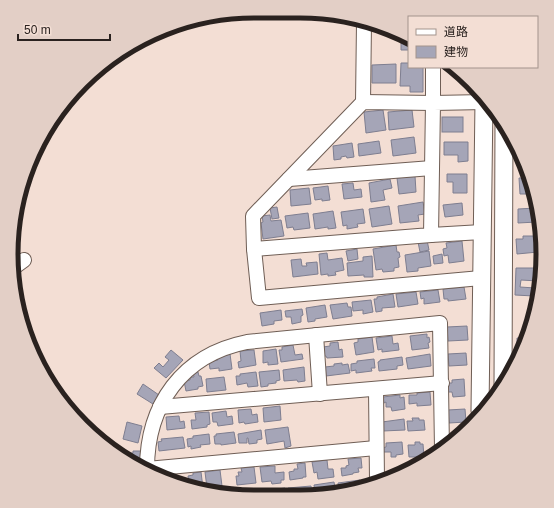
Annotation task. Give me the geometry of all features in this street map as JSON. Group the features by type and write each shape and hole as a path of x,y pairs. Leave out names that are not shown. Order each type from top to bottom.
{"street":[{"path":"364,27 363,102 253,216 254,249 259,298 481,278"},
{"path":"431,235 433,68"},
{"path":"363,102 480,102"},
{"path":"480,406 484,106"},
{"path":"503,374 504,136"},
{"path":"290,179 432,168"},
{"path":"254,249 482,232"},
{"path":"147,464 149,444 160,407 172,386 184,373 205,357 219,350 232,345 247,342 440,324 442,442"},
{"path":"316,335 320,394"},
{"path":"160,407 376,390 442,383"},
{"path":"376,390 377,477"},
{"path":"155,468 376,448"}],"building":[{"path":"401,41 408,44 408,50 401,50"},
{"path":"401,63 408,63 408,68 423,68 423,92 410,92 410,86 400,86"},
{"path":"396,64 396,83 372,83 372,65"},
{"path":"383,110 386,130 366,133 364,112"},
{"path":"412,110 414,127 389,130 388,112"},
{"path":"442,117 463,117 463,132 442,132"},
{"path":"414,137 416,153 393,156 391,140"},
{"path":"379,141 381,153 359,156 358,144"},
{"path":"444,142 468,142 468,161 458,162 458,155 444,155"},
{"path":"352,143 354,157 347,158 346,156 341,157 341,159 334,160 333,146"},
{"path":"447,174 467,174 467,193 453,193 453,182 447,182"},
{"path":"415,176 416,192 399,194 397,178"},
{"path":"519,178 523,178 528,194 520,194"},
{"path":"390,179 392,188 383,190 385,200 371,202 369,183"},
{"path":"353,183 354,190 361,189 362,197 344,199 342,184"},
{"path":"328,186 330,200 315,200 313,188"},
{"path":"309,188 311,204 291,206 290,190"},
{"path":"423,202 425,214 418,215 419,221 400,223 398,206"},
{"path":"462,203 463,215 445,217 443,205"},
{"path":"389,206 392,224 372,227 369,209"},
{"path":"277,207 279,218 272,219 270,208"},
{"path":"531,208 534,222 518,223 518,209"},
{"path":"363,209 365,223 357,224 358,227 347,229 347,225 343,226 341,212"},
{"path":"333,211 336,228 328,229 328,227 315,229 313,214"},
{"path":"308,213 310,228 294,230 293,227 287,228 285,216"},
{"path":"270,215 271,221 281,220 284,236 263,239 261,223 263,222 262,216"},
{"path":"523,236 535,236 536,252 517,254 516,239 523,239"},
{"path":"427,240 429,250 420,252 418,242"},
{"path":"462,241 464,261 449,263 448,255 444,256 443,249 447,248 446,243"},
{"path":"396,245 397,252 399,252 400,257 398,258 399,267 394,268 394,271 383,272 382,269 376,270 373,249"},
{"path":"357,249 358,259 348,261 346,251"},
{"path":"429,251 431,266 418,268 418,271 407,272 405,255"},
{"path":"327,253 328,260 342,258 344,270 335,272 336,275 321,275 319,254"},
{"path":"442,254 443,263 434,264 433,256"},
{"path":"372,256 373,277 364,277 364,275 348,276 347,263 363,261 363,257"},
{"path":"301,259 302,266 307,266 306,263 317,262 318,274 293,277 291,260"},
{"path":"516,268 535,268 534,281 521,280 520,287 533,288 532,296 515,295"},
{"path":"464,287 466,299 448,301 448,299 444,299 443,289"},
{"path":"438,290 440,302 424,304 424,298 421,299 420,292"},
{"path":"416,292 418,304 398,307 396,294"},
{"path":"393,294 395,307 382,308 382,311 376,312 374,299"},
{"path":"371,300 373,312 363,314 363,310 353,311 352,302"},
{"path":"347,303 348,307 351,307 352,316 333,319 330,305"},
{"path":"325,305 327,317 308,322 306,308"},
{"path":"302,309 303,315 301,316 301,322 292,324 291,317 286,317 285,311"},
{"path":"281,310 282,320 274,321 274,324 262,326 260,313"},
{"path":"467,326 468,340 448,341 447,327"},
{"path":"427,334 427,338 429,337 430,342 428,343 429,348 412,350 410,336"},
{"path":"392,336 393,344 398,343 399,350 382,352 382,349 378,350 376,338"},
{"path":"372,337 374,352 356,355 354,343 358,342 358,339"},
{"path":"517,338 520,338 518,344 517,346"},
{"path":"338,342 339,350 342,349 343,357 327,358 324,356 323,347 330,346 330,343"},
{"path":"293,345 295,355 302,354 303,359 281,362 279,350 282,350 282,347"},
{"path":"276,349 278,364 268,365 268,362 263,363 263,351"},
{"path":"171,350 183,360 166,378 154,368 159,363 163,367 169,360 165,357"},
{"path":"254,350 256,365 239,368 238,362 241,361 240,351"},
{"path":"466,353 467,365 449,366 448,354"},
{"path":"230,354 232,369 219,371 219,368 210,369 209,362 218,360 217,358"},
{"path":"430,354 431,366 408,369 406,358"},
{"path":"402,357 403,365 397,366 397,369 379,371 378,362 380,360"},
{"path":"374,359 375,368 371,368 372,371 356,373 356,370 351,371 351,364 357,363 357,361"},
{"path":"342,363 342,365 348,364 350,373 326,376 325,367"},
{"path":"304,367 305,381 284,381 283,370"},
{"path":"279,370 280,380 276,381 276,383 268,384 268,386 261,387 259,372"},
{"path":"193,372 198,372 199,376 201,376 203,386 198,387 198,389 186,391 184,381 190,380 190,377 194,377"},
{"path":"256,372 258,386 248,387 247,383 237,385 236,376"},
{"path":"224,377 226,390 207,392 206,379"},
{"path":"464,379 465,396 453,397 452,392 447,392 447,383 452,383 452,380"},
{"path":"143,384 159,395 153,404 137,394"},
{"path":"430,392 431,405 417,406 417,403 409,404 409,395"},
{"path":"400,395 400,398 404,397 405,409 392,411 391,407 386,407 386,402 384,403 383,397"},
{"path":"280,406 281,420 264,422 263,408"},
{"path":"251,409 252,415 257,414 258,422 245,424 244,422 239,423 238,410"},
{"path":"465,409 466,422 449,423 448,410"},
{"path":"226,411 227,417 232,416 233,424 218,426 217,422 213,422 212,413"},
{"path":"209,412 210,424 207,425 207,427 192,429 191,420 196,420 195,413"},
{"path":"179,416 180,422 184,421 185,428 167,430 166,417"},
{"path":"412,418 424,420 425,430 408,431 407,421 413,421"},
{"path":"404,419 405,430 383,431 382,422"},
{"path":"127,422 142,426 138,443 123,439"},
{"path":"288,427 291,446 285,448 284,441 267,444 265,430"},
{"path":"261,430 262,439 257,440 257,443 249,444 247,438 247,443 239,443 238,434"},
{"path":"234,432 236,443 221,445 215,444 214,436 216,436 216,434"},
{"path":"209,434 210,444 200,445 201,447 191,449 191,446 188,447 187,439 193,438 193,436"},
{"path":"183,437 185,448 159,451 158,442 162,441 161,439"},
{"path":"402,442 403,454 396,455 396,457 391,457 391,452 382,452 382,448 386,447 386,443"},
{"path":"415,442 420,442 420,444 423,444 424,454 420,457 409,457 408,445 415,445"},
{"path":"133,451 141,451 141,461 128,453 133,453"},
{"path":"361,458 362,468 358,468 359,472 342,476 341,468 346,468 346,466 349,465 348,459"},
{"path":"327,460 328,469 333,469 334,477 318,479 317,472 314,473 312,462"},
{"path":"305,463 306,477 290,480 289,472 294,471 294,469 298,469 297,464"},
{"path":"275,466 275,473 284,472 284,480 281,480 281,483 272,484 271,481 262,482 260,467"},
{"path":"254,467 256,483 237,485 236,476 239,476 238,472 242,472 241,468"},
{"path":"220,470 222,486 207,485 205,472"},
{"path":"201,472 202,484 189,481 188,476 193,475 193,473"},
{"path":"360,480 360,482 338,487 338,483"},
{"path":"334,482 335,487 315,489 314,485"},
{"path":"311,486 311,489 288,490 288,488"},
{"path":"285,488 285,490 269,490"}]}
